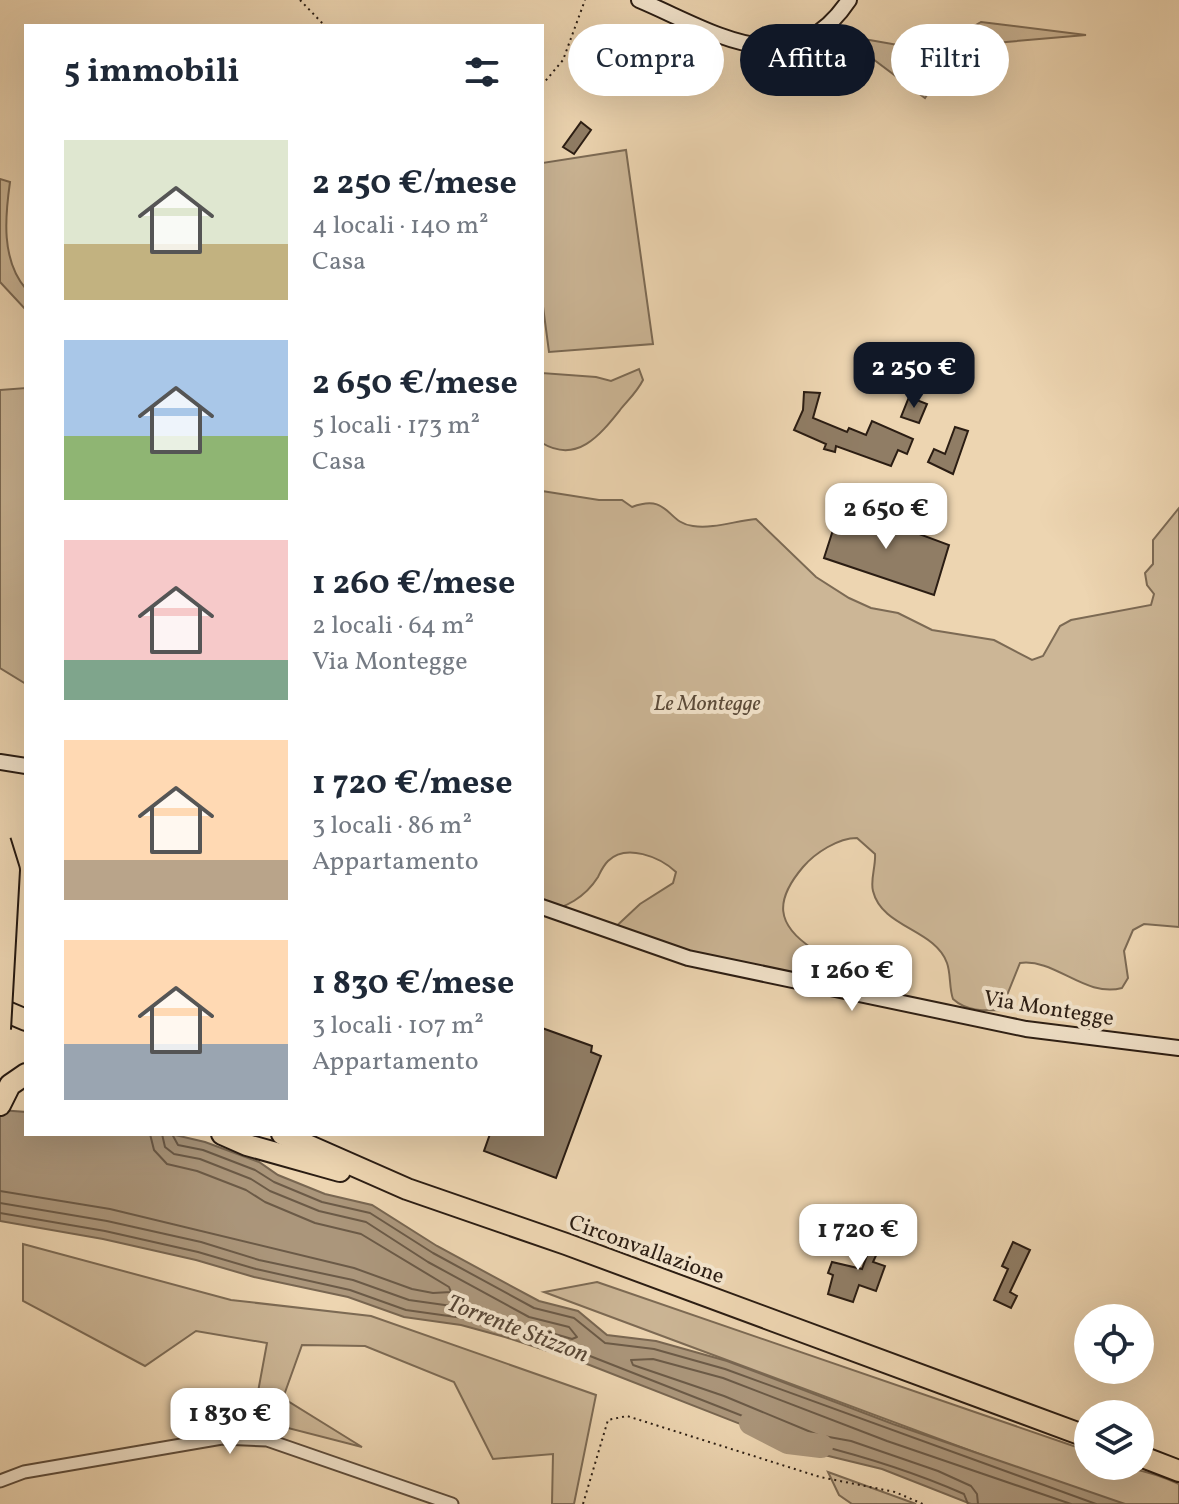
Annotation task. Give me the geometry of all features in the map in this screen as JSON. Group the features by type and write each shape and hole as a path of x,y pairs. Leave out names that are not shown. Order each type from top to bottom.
{"highway":[{"path":"0,841 9,870 0,1029"},
{"path":"0,1009 24,1019"},
{"path":"0,1105 10,1085 24,1075"},
{"path":"227,1136 247,1145 407,1189"},
{"name":"Circonvallazione","path":"287,1136 407,1189 1074,1432"},
{"path":"1154,1461 1179,1471"}],"street":[{"path":"639,0 735,41 768,48 800,44 825,30 849,0"},
{"path":"0,762 24,766"},
{"name":"Via Montegge","path":"544,908 688,958 1026,1029 1179,1048"},
{"path":"0,1481 24,1472 222,1438 267,1440 452,1504"}],"path":[{"path":"300,0 323,24"},
{"path":"544,83 563,60 585,0"},
{"path":"583,1504 608,1420 627,1416 820,1477 895,1492 923,1504"}],"green space":[{"path":"1009,25 1086,35 1009,42"},
{"path":"875,41 891,44 891,72 875,60"},
{"path":"626,150 653,344 549,352 544,314 544,163"},
{"path":"0,179 10,182 7,238 12,265 24,286 24,308 0,282"},
{"path":"639,369 643,380 587,444 566,450 544,444 544,373 611,381"},
{"path":"24,388 24,683 0,668 0,390"},
{"name":"Le Montegge","path":"544,491 599,500 622,500 632,507 654,504 684,524 693,526 716,526 756,519 816,577 849,598 871,608 898,613 932,630 994,640 1032,660 1043,656 1060,626 1071,620 1151,605 1154,594 1147,585 1145,573 1153,564 1153,540 1179,508 1179,927 1144,924 1133,930 1124,951 1128,978 1122,988 1095,988 1046,966 1020,963 1001,1010 969,1008 958,1003 953,999 947,963 941,952 897,921 878,903 872,887 875,854 857,838 835,843 808,862 787,890 783,911 791,930 813,949 835,962 857,992 609,933 640,904 673,883 676,872 661,861 643,854 615,856 581,896 559,908 544,911"},
{"path":"23,1244 231,1300 371,1316 596,1395 574,1504 552,1504 553,1454 493,1459 454,1382 365,1346 302,1345 283,1398 362,1447 253,1419 267,1343 196,1331 145,1366 23,1301"},
{"path":"597,1282 1074,1446 1074,1480 1154,1480 1154,1475 1167,1479 1179,1484 1179,1504 1114,1504 544,1292"},
{"path":"828,1472 916,1504 852,1504 839,1495"}],"water":[{"path":"0,1110 24,1112 24,1136 180,1136 205,1142 259,1162 278,1175 325,1194 372,1205 437,1246 539,1301 578,1311 607,1335 656,1341 727,1361 893,1424 1125,1504 971,1504 882,1469 812,1452 587,1364 505,1337 461,1325 404,1317 348,1297 254,1277 196,1260 103,1239 0,1221"}],"building":[{"path":"581,122 591,130 574,154 563,147"},
{"path":"804,392 820,393 813,418 847,432 849,428 866,435 872,421 913,439 907,454 898,450 891,466 836,446 835,452 824,449 826,444 794,430 803,410"},
{"path":"909,397 927,404 919,423 901,417"},
{"path":"955,427 968,431 953,474 928,462 934,449 945,454"},
{"path":"841,505 949,545 934,595 824,558"},
{"path":"544,1029 592,1046 591,1052 601,1056 556,1178 484,1151 489,1136 544,1136"},
{"path":"870,1227 886,1234 873,1262 885,1266 876,1291 859,1285 853,1302 828,1294 833,1275 828,1273 832,1262 862,1269 872,1242 867,1240"},
{"path":"1013,1242 1030,1250 1010,1292 1017,1296 1011,1308 994,1300 1008,1269 1002,1266"}],"waterway":[{"name":"Torrente Stizzon","path":"751,1423 788,1442 821,1446"}]}
